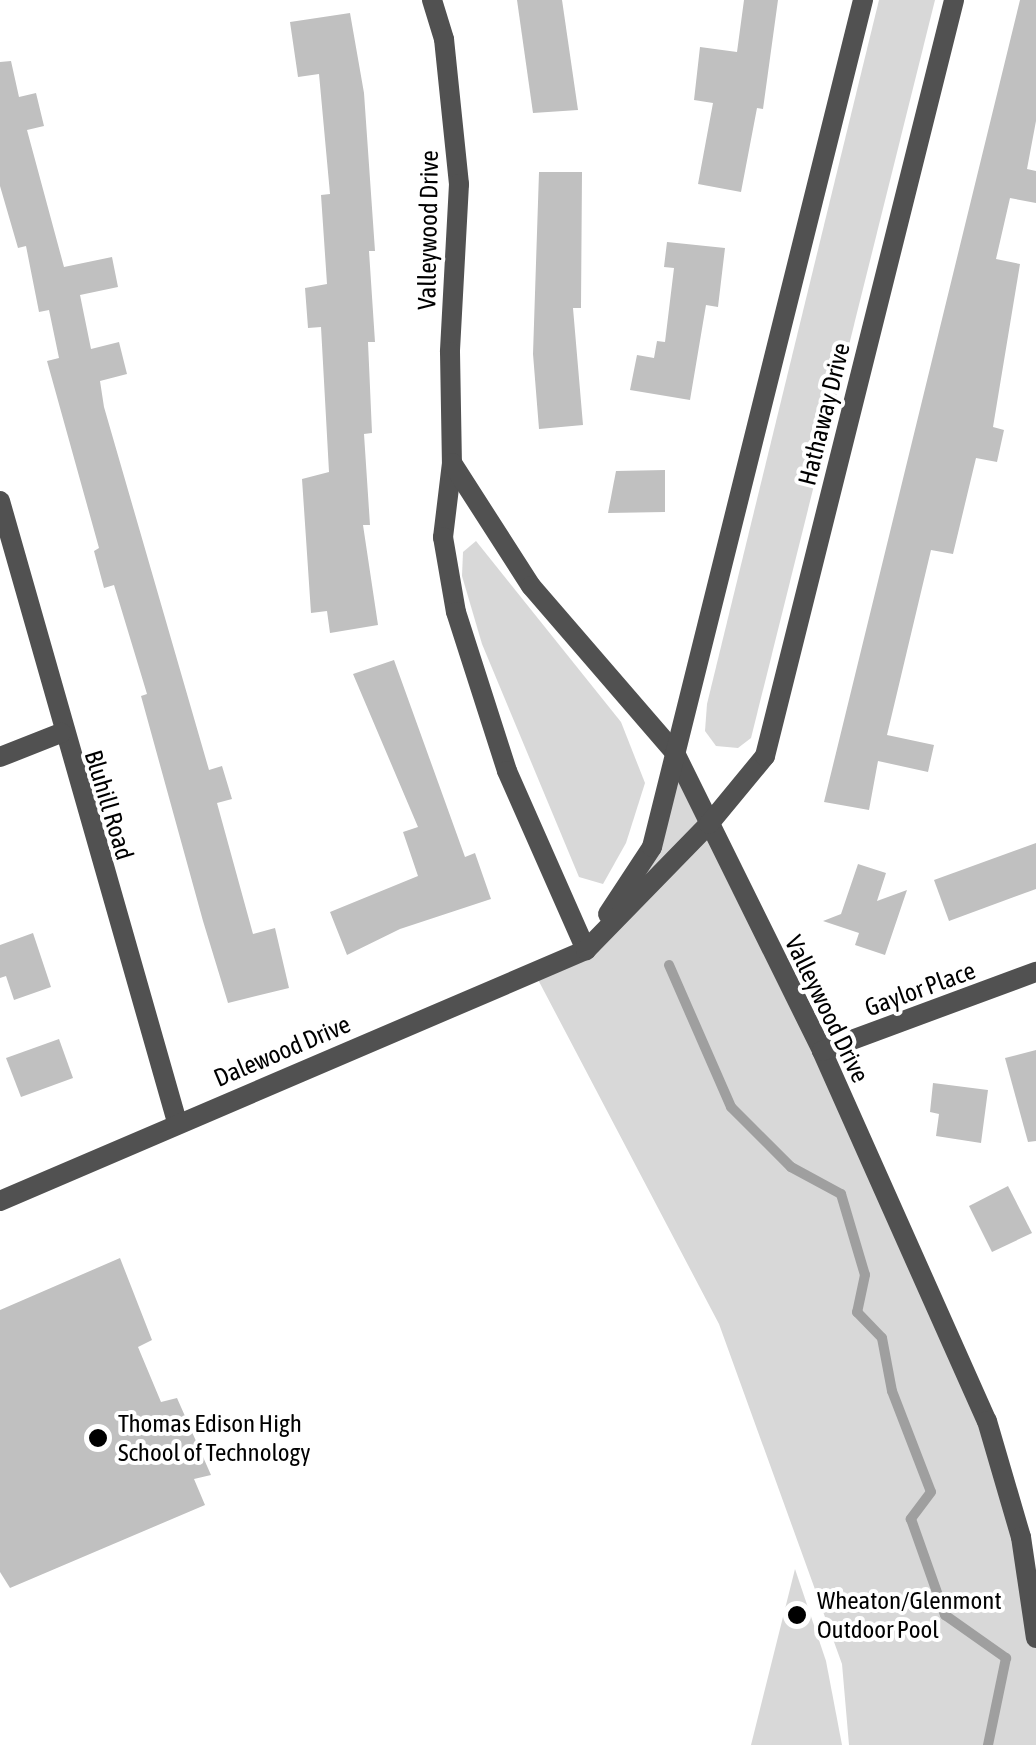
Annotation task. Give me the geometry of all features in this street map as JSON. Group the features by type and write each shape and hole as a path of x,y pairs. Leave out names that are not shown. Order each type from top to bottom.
{"street":[{"name":"Valleywood Drive","path":"432,0 444,39 459,184 450,352 452,463 443,537 456,612 507,771 586,950"},
{"path":"586,950 652,847 863,0"},
{"name":"Hathaway Drive","path":"710,824 764,756 954,0"},
{"name":"Valleywood Drive","path":"452,463 531,586 676,754 822,1052 987,1422 1021,1538 1036,1638"},
{"name":"Bluhill Road","path":"0,501 61,733 177,1122"},
{"path":"0,757 61,733"},
{"name":"Dalewood Drive","path":"0,1201 586,950 710,824"},
{"name":"Gaylor Place","path":"822,1052 1036,972"}],"shaded area":[{"path":"879,0 935,0 751,738 738,748 716,746 705,731 707,704"},
{"path":"476,541 621,722 645,783 626,843 603,884 579,877 482,644 462,576 463,552"},
{"path":"675,753 987,1421 1036,1638 1036,1745 849,1745 842,1664 719,1324 534,972 586,949 652,847"},
{"name":"Wheaton/Glenmont Outdoor Pool","path":"795,1569 826,1661 842,1745 751,1745"}],"building":[{"path":"517,0 562,0 578,110 533,113"},
{"path":"744,0 778,0 763,109 757,108 741,192 698,184 713,103 694,100 700,47 737,52"},
{"path":"1020,0 1036,0 1036,121 1027,169 1036,171 1036,203 1010,198 996,259 1020,264 993,427 1004,430 997,462 976,458 953,554 931,550 887,735 934,745 928,772 878,761 869,810 824,802"},
{"path":"350,13 364,93 375,251 369,251 375,342 368,342 372,433 364,434 370,525 363,525 378,625 330,633 327,611 311,613 302,479 329,472 321,327 308,328 305,288 327,284 321,195 330,194 319,74 298,77 290,22"},
{"path":"11,61 19,97 36,93 44,126 27,130 64,267 112,257 118,287 80,295 91,349 119,342 127,374 100,381 104,407 209,770 222,766 232,799 217,803 253,934 275,928 289,988 228,1003 203,921 141,696 147,694 114,585 104,588 94,551 99,548 47,361 59,358 49,310 39,312 26,246 18,248 0,186 0,62"},
{"path":"539,172 582,172 581,308 573,308 583,425 539,429 533,354"},
{"path":"667,242 725,248 718,307 706,305 690,400 630,390 637,355 654,358 657,341 665,342 674,268 664,267"},
{"path":"665,470 665,512 608,513 616,471"},
{"path":"394,660 465,857 475,853 491,899 400,929 347,955 330,912 418,876 403,832 418,827 353,674"},
{"path":"1036,843 1036,889 949,921 934,880"},
{"path":"858,864 886,873 877,901 907,890 885,955 855,945 859,933 823,921 841,914"},
{"path":"33,933 51,987 14,1000 6,976 0,978 0,945"},
{"path":"59,1039 73,1078 21,1097 6,1058"},
{"path":"1036,1050 1036,1141 1028,1142 1005,1058"},
{"path":"933,1083 988,1090 981,1143 936,1136 939,1114 930,1112"},
{"path":"1008,1186 1032,1233 992,1252 969,1206"},
{"name":"Thomas Edison High School of Technology","path":"120,1258 152,1340 138,1347 161,1402 177,1398 211,1475 194,1479 205,1505 10,1588 0,1572 0,1310"}],"waterway":[{"path":"669,965 731,1107 791,1167 841,1194 865,1275 857,1312 882,1338 892,1391 931,1492 911,1519 945,1615 1006,1658 988,1745"}],"place":[{"name":"Thomas Edison High School of Technology","path":"98,1438"},
{"name":"Wheaton/Glenmont Outdoor Pool","path":"797,1615"}]}
